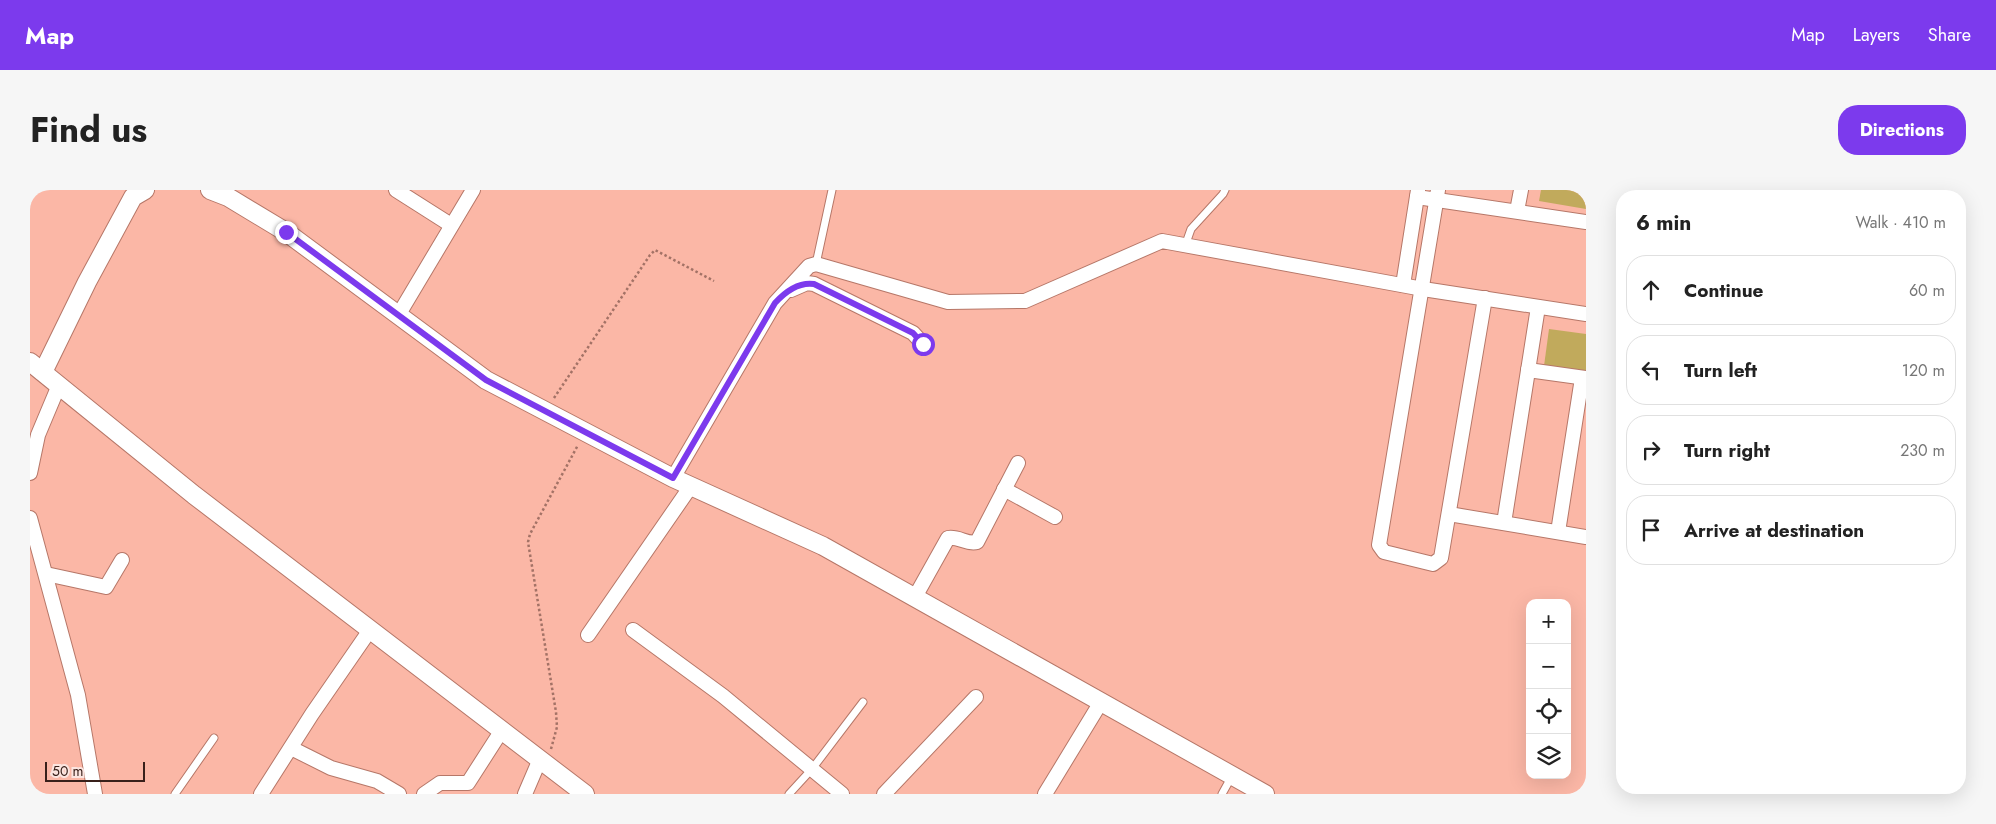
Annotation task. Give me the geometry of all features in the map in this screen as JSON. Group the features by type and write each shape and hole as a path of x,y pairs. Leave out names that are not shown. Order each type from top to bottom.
{"street":[{"path":"145,190 133,197 87,282 37,367 194,495 585,794"},
{"path":"210,190 228,197 286,232 486,380 673,478 823,546 1265,794"},
{"path":"396,190 451,226"},
{"path":"398,314 473,190"},
{"path":"1517,211 1521,190"},
{"path":"1403,285 1418,193 1438,194 1517,211 1586,222"},
{"path":"1438,194 1379,545 1384,552 1433,564 1441,558 1485,298"},
{"path":"673,478 775,303 809,266 816,264 948,302 1025,301 1162,241 1423,289 1586,314"},
{"path":"784,293 807,283 814,284 913,333 923,344"},
{"path":"1504,523 1538,307"},
{"path":"1528,370 1584,378 1558,532"},
{"path":"30,473 38,435 59,384"},
{"path":"915,597 948,538 954,537 971,544 978,542 1018,463"},
{"path":"588,635 690,486"},
{"path":"1004,489 1055,517"},
{"path":"1448,514 1586,537"},
{"path":"30,518 78,694 97,793"},
{"path":"46,574 106,587 122,560"},
{"path":"262,794 290,748 370,630"},
{"path":"633,630 723,696 842,794"},
{"path":"884,794 976,696"},
{"path":"1045,794 1101,702"},
{"path":"424,794 440,783 468,782 502,730"},
{"path":"290,748 331,768 377,781 399,794"},
{"path":"525,794 543,761"}],"lane":[{"path":"816,264 832,190"},
{"path":"1185,246 1191,229 1224,194 1224,190"},
{"path":"789,794 812,769 863,702"},
{"path":"175,794 214,738"},
{"path":"1222,794 1232,776"}],"path":[{"path":"545,412 655,250 714,281"},
{"path":"543,761 557,727 556,712 528,542 530,534 585,433"}],"shaded area":[{"path":"1541,190 1586,190 1586,209 1539,201"},
{"path":"1549,329 1586,334 1586,373 1544,366"}],"route":[{"path":"286,232 486,380 673,478 775,303 784,293 807,283 814,284 913,333 923,344"}]}
